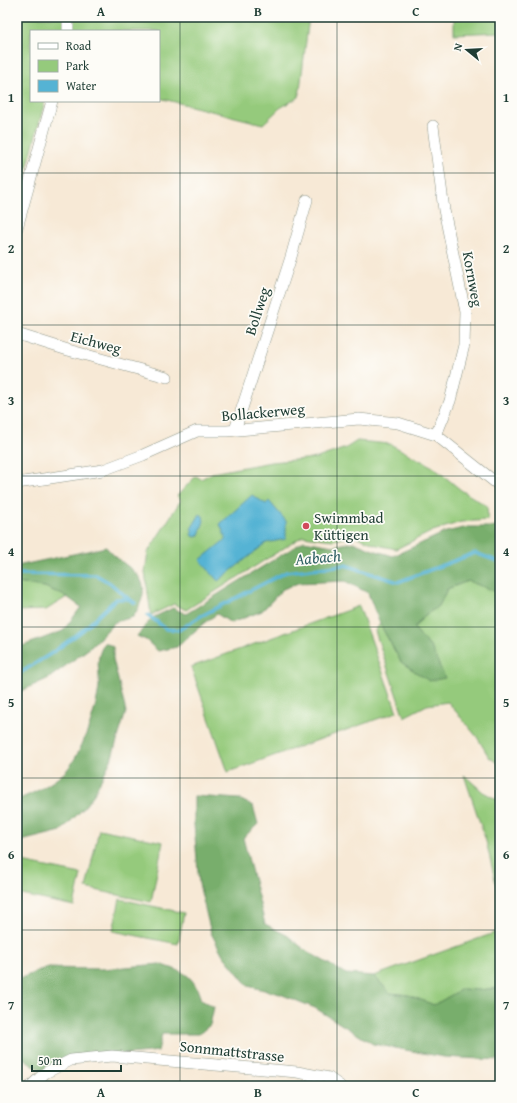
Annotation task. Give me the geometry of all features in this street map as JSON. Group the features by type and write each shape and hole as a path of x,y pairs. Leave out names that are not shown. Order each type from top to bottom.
{"street":[{"path":"68,17 68,30"},
{"path":"17,228 52,102"},
{"name":"Kornweg","path":"433,126 444,210 465,312 464,345 450,401 436,435"},
{"name":"Bollweg","path":"235,430 291,257 307,200"},
{"name":"Eichweg","path":"17,334 68,350 167,376"},
{"name":"Bollackerweg","path":"17,483 103,470 143,455 197,431 235,430 359,419 398,422 436,435 500,486"},
{"name":"Sonnmattstrasse","path":"31,1086 45,1073 71,1060 112,1056 297,1072 329,1078 340,1086"}],"green space":[{"path":"17,17 309,17 299,97 280,108 263,124 160,98 160,30 30,30 30,102 45,102 28,165 17,197"},
{"path":"454,17 500,17 500,32 454,34"},
{"name":"Swimmbad Küttigen","path":"357,441 390,444 433,467 461,490 487,506 488,520 461,522 433,531 396,549 377,545 355,536 333,540 303,536 186,610 174,604 151,615 145,572 148,552 181,500 177,496 196,476 201,479 212,473 271,462 317,458 346,448"},
{"path":"468,527 500,527 500,593 468,581 447,589 439,606 425,615 414,628 432,649 445,678 429,681 401,662 380,624 368,593 345,581 298,583 283,589 262,611 231,623 217,614 204,623 177,647 158,651 146,640 137,636 152,618 173,608 186,614 304,541 333,546 353,542 393,556 446,532"},
{"path":"106,547 138,576 142,583 143,592 140,603 133,617 115,622 91,647 49,678 17,693 17,648 63,631 81,607 67,597 45,587 17,583 17,566"},
{"path":"468,581 500,593 500,765 489,757 477,737 448,702 427,705 404,717 375,631 380,624 401,662 429,680 432,649 414,628 425,615 439,606 447,589"},
{"path":"17,583 45,587 67,597 46,610 17,611"},
{"path":"359,606 397,712 228,772 191,667"},
{"path":"105,642 113,647 113,659 126,712 111,760 94,794 82,810 61,831 17,842 17,800 30,795 64,773 70,766 82,745 92,719 98,696 98,664"},
{"path":"464,775 483,792 500,801 500,901 486,841"},
{"path":"194,796 239,799 253,806 258,824 243,838 265,924 288,936 305,950 346,974 374,976 390,993 408,995 434,1005 462,989 478,990 500,988 500,1060 444,1057 373,1044 315,1008 280,994 248,986 223,955 211,933 199,884 194,824"},
{"path":"99,829 163,842 151,902 86,888"},
{"path":"17,861 81,874 74,906 17,894"},
{"path":"120,899 184,913 178,944 113,931"},
{"path":"500,931 500,988 478,990 462,989 434,1005 408,995 390,993 374,976"},
{"path":"160,964 187,975 195,984 201,1000 214,1007 210,1025 199,1034 162,1034 158,1051 71,1060 45,1073 17,1054 17,982 19,979 45,968 102,969"}],"water":[{"path":"252,495 266,504 269,501 286,521 286,539 266,543 218,581 200,560 226,539 220,524"},
{"path":"200,514 203,516 204,521 199,535 196,537 192,536 191,534 193,531 191,529"}],"waterway":[{"name":"Aabach","path":"148,615 166,629 179,630 201,616 286,572 345,565 398,582 475,553 500,562"},
{"path":"17,574 96,575 110,583 129,599"},
{"name":"Aabach","path":"17,675 52,653 83,630 116,599 129,599 135,603"}],"place":[{"name":"Swimmbad Küttigen","path":"306,526"}]}
